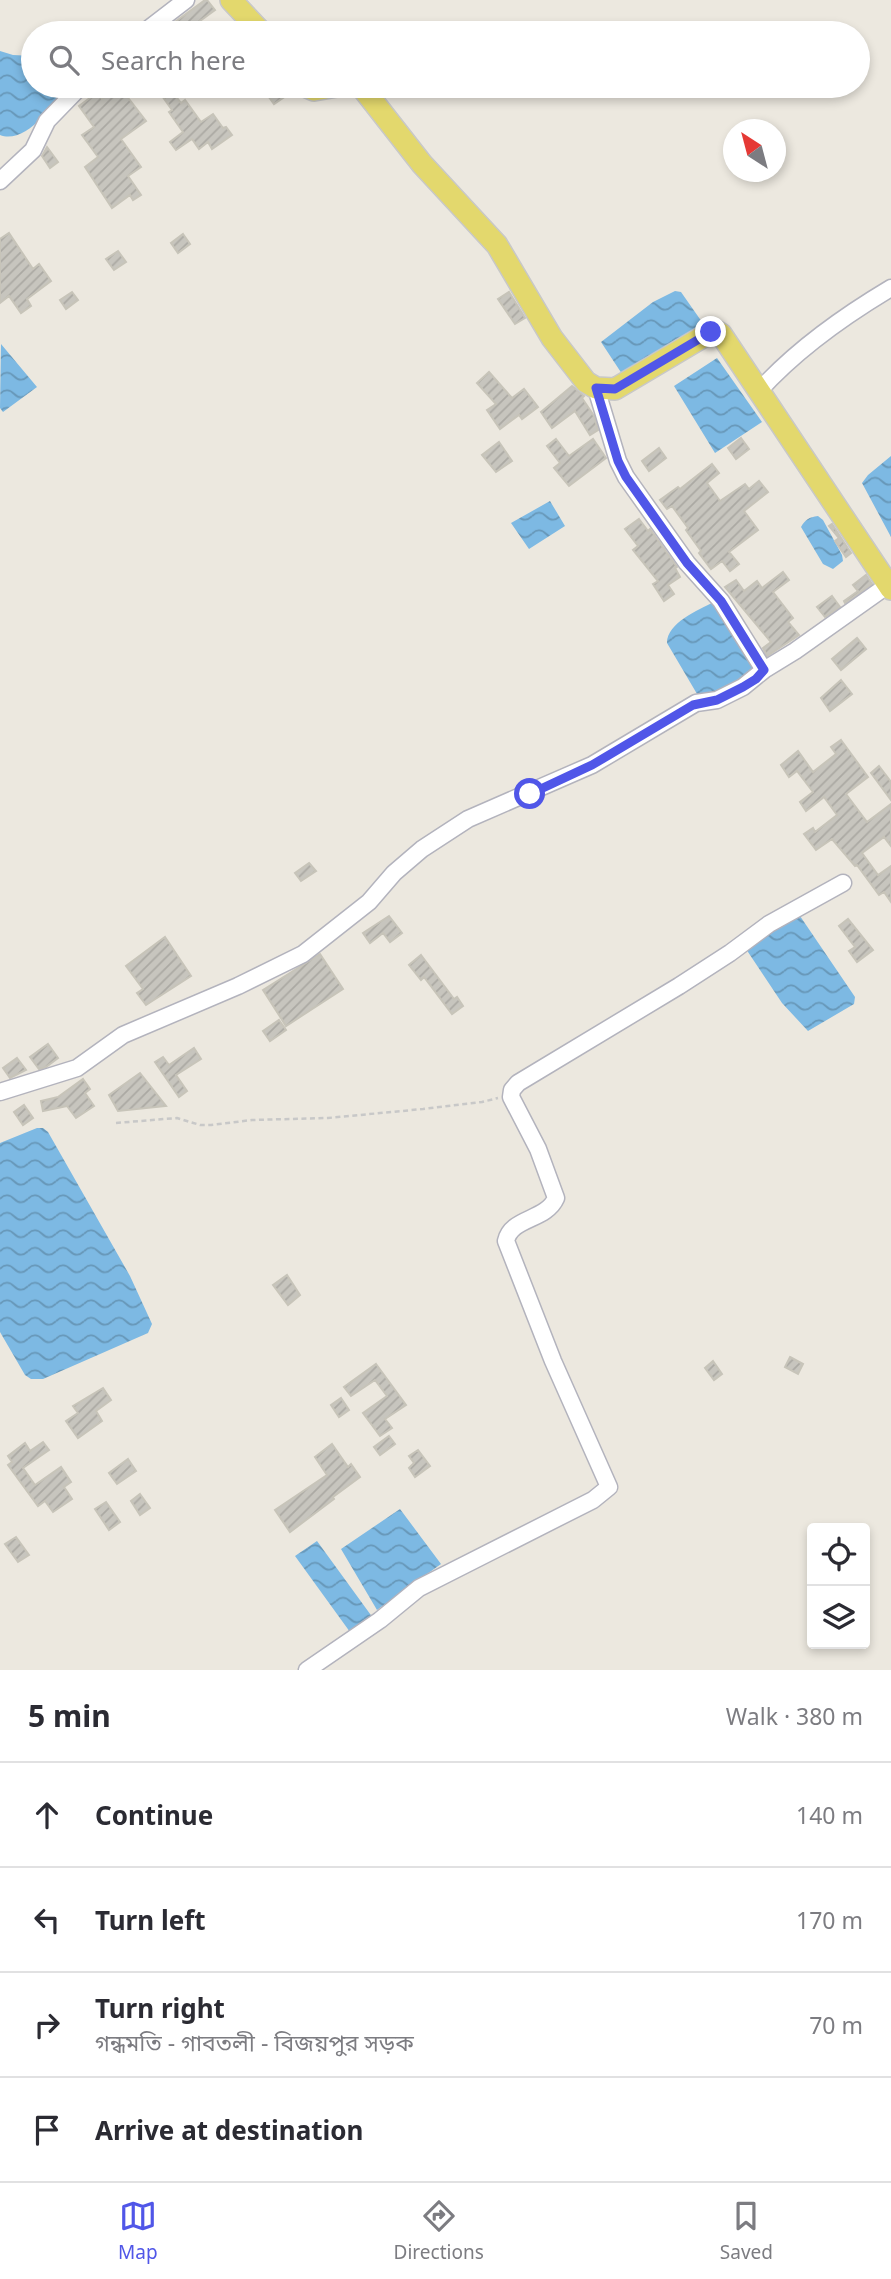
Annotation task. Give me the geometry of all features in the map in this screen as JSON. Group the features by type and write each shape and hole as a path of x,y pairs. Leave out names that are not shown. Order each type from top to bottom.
{"main road":[{"path":"231,0 251,21"},
{"path":"371,98 422,163 497,246 552,338 586,383 596,388 615,389 711,332 721,334 890,587"}],"street":[{"path":"160,21 187,0"},
{"path":"0,181 33,150 47,121 69,98"},
{"path":"759,391 784,366 821,336 891,288"},
{"path":"596,388 618,461 626,477 687,563 721,601 764,670"},
{"path":"0,1092 77,1068 123,1035 238,986 303,954 369,902 394,873 422,849 468,820 592,765 693,705 717,700 743,687 764,670 890,587"},
{"path":"307,1670 380,1620 419,1588 593,1500 609,1487 553,1361 506,1241 506,1236 527,1219 549,1210 556,1198 538,1149 511,1094 519,1083 679,986 769,924 843,883"}],"path":[{"path":"116,1123 177,1118 200,1125 211,1125 252,1120 328,1118 482,1102 511,1094"}],"water":[{"path":"0,51 21,55 21,98 57,98 29,129 9,137 0,135"},
{"path":"675,291 681,292 705,329 626,380 601,342 653,302"},
{"path":"1,344 37,387 3,412 0,408"},
{"path":"717,358 762,422 715,453 674,386"},
{"path":"891,456 891,537 862,483"},
{"path":"550,501 565,526 529,549 511,523"},
{"path":"818,516 823,520 842,555 843,561 833,569 823,564 801,527 808,519"},
{"path":"714,602 757,662 756,678 700,699 667,643 668,636 678,623"},
{"path":"800,916 855,997 854,1004 808,1031 782,1003 748,952 748,949 775,926"},
{"path":"37,1128 48,1132 130,1276 152,1324 148,1333 43,1379 31,1379 25,1375 0,1332 0,1143"},
{"path":"400,1509 441,1564 377,1610 341,1549"},
{"path":"317,1541 373,1618 350,1632 295,1556"}],"building":[{"path":"205,0 215,10 200,21 176,21"},
{"path":"90,98 128,98 146,121 121,139 141,167 128,176 141,195 133,200 130,195 112,208 85,167 98,157 82,135 94,127 79,106"},
{"path":"164,98 177,98 181,103 185,100 201,122 213,114 232,135 212,149 208,142 199,149 192,139 176,150 170,142 183,132 169,112 172,110"},
{"path":"270,98 283,98 274,104"},
{"path":"47,147 58,162 50,168 42,156"},
{"path":"9,233 33,269 39,264 51,281 27,299 31,306 21,313 9,296 0,303 0,239"},
{"path":"183,234 190,244 178,253 171,243"},
{"path":"118,251 126,262 114,270 106,259"},
{"path":"72,292 78,300 66,309 60,300"},
{"path":"509,292 525,318 515,324 498,299"},
{"path":"489,372 512,398 524,389 538,407 522,419 519,415 500,429 487,410 496,404 477,383"},
{"path":"572,386 584,396 582,398 594,416 598,430 590,435 575,411 552,428 541,412"},
{"path":"741,438 749,449 736,459 728,448"},
{"path":"556,439 569,456 593,439 606,458 569,486 554,468 560,463 547,446"},
{"path":"499,442 512,461 496,472 482,455"},
{"path":"659,448 666,458 649,471 642,461"},
{"path":"712,464 719,473 707,483 720,501 745,484 749,489 759,481 768,492 744,511 758,530 729,552 739,564 730,571 722,561 711,569 672,506 667,509 660,500 678,487 680,489"},
{"path":"639,519 648,531 650,529 677,567 675,568 680,577 668,585 674,594 664,601 653,584 658,581 633,550 638,546 625,529"},
{"path":"832,524 851,553 846,557 835,541 839,538 829,526"},
{"path":"783,572 789,580 773,592 793,618 788,622 799,635 767,656 763,648 771,642 725,587 736,580 744,591 757,581 762,588"},
{"path":"866,575 872,584 845,603 844,601 858,591 853,585"},
{"path":"832,596 840,607 825,617 817,607"},
{"path":"857,638 866,649 841,670 832,659"},
{"path":"841,680 852,694 830,711 821,698"},
{"path":"841,740 868,777 846,794 867,822 891,804 891,846 884,837 862,853 878,875 891,866 891,902 884,892 879,895 857,865 855,866 832,839 816,850 804,834 813,828 815,832 837,815 824,797 806,811 800,802 813,792 797,771 789,777 781,765 798,751 813,772 836,754 831,747"},
{"path":"879,766 891,782 891,800 871,773"},
{"path":"309,863 316,871 301,881 295,873"},
{"path":"389,916 402,933 390,942 383,933 370,943 363,933"},
{"path":"848,919 873,950 857,962 849,951 855,947 839,926"},
{"path":"165,937 191,976 146,1005 137,993 143,989 126,966"},
{"path":"320,954 343,989 286,1026 263,990"},
{"path":"421,955 454,999 457,997 463,1006 452,1014 424,977 421,980 409,965"},
{"path":"279,1020 286,1030 270,1041 263,1031"},
{"path":"48,1044 58,1058 39,1069 30,1057"},
{"path":"194,1048 201,1059 176,1075 187,1091 179,1097 155,1062 163,1057 169,1065"},
{"path":"17,1058 26,1070 10,1078 3,1068"},
{"path":"140,1073 166,1106 118,1111 109,1095"},
{"path":"83,1079 90,1089 85,1093 94,1106 76,1118 67,1106 43,1111 41,1101 58,1097"},
{"path":"24,1105 33,1118 23,1125 14,1112"},
{"path":"287,1275 300,1295 288,1305 273,1285"},
{"path":"790,1357 803,1364 798,1374 785,1367"},
{"path":"713,1361 722,1374 714,1380 705,1368"},
{"path":"376,1364 406,1405 385,1419 392,1428 380,1436 363,1413 387,1396 375,1380 351,1396 344,1387"},
{"path":"103,1388 111,1400 96,1411 102,1421 78,1438 66,1421 78,1413 73,1406"},
{"path":"341,1398 349,1410 339,1417 331,1405"},
{"path":"389,1436 395,1444 380,1455 374,1447"},
{"path":"43,1442 49,1450 23,1468 35,1485 61,1467 71,1482 64,1487 72,1499 53,1512 45,1501 38,1506 8,1465 12,1462 8,1456 25,1443 30,1451"},
{"path":"332,1444 348,1467 351,1464 360,1477 290,1532 275,1510 327,1475 315,1457"},
{"path":"418,1450 430,1466 415,1477 409,1468 414,1463 409,1456"},
{"path":"128,1459 136,1471 117,1484 109,1473"},
{"path":"140,1494 150,1508 140,1515 131,1501"},
{"path":"106,1502 120,1522 109,1530 95,1509"},
{"path":"16,1537 29,1555 18,1562 5,1544"}],"route":[{"path":"530,794 592,765 696,703 717,700 743,687 764,670 721,601 687,563 626,477 618,461 596,388 615,389 711,332"}]}
